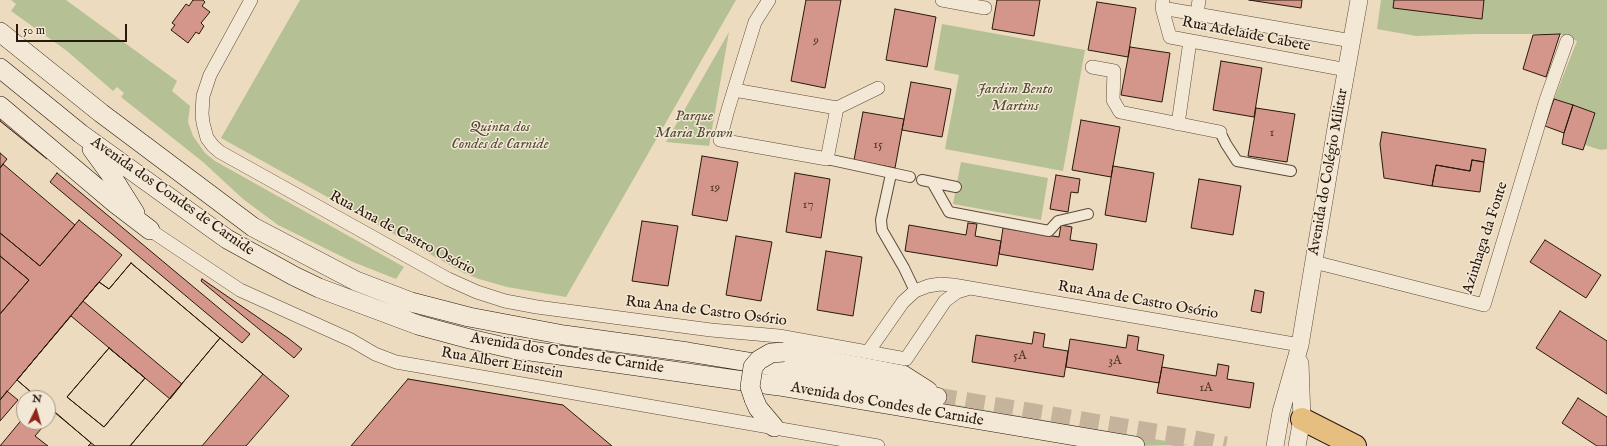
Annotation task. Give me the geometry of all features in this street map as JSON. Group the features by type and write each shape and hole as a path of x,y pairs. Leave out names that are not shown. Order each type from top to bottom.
{"highway":[{"path":"1302,419 1355,446"}],"main road":[{"name":"Avenida dos Condes de Carnide","path":"0,32 101,113 253,227 356,281 411,302 469,317 564,335 688,352 785,368 937,397 903,375 784,352 771,353 759,360 753,367 750,386 758,408 774,427"},
{"name":"Avenida dos Condes de Carnide","path":"0,68 81,134 199,220 253,254 319,288 418,325 470,340 509,348 772,385 1135,446"},
{"path":"0,106 116,204 150,230"},
{"path":"81,134 113,178 134,213 150,230"}],"street":[{"name":"Rua Ana de Castro Osório","path":"251,0 210,75 203,96 202,114 204,131 213,146 220,152 448,280 477,292 505,301 537,307 711,330 779,336 906,359 945,301 957,292 970,288"},
{"path":"768,0 755,22 720,140 827,159 910,177"},
{"path":"942,0 985,8"},
{"path":"1197,14 1199,0"},
{"name":"Avenida do Colégio Militar","path":"1275,446 1281,412 1300,345 1359,0"},
{"name":"Rua Adelaide Cabete","path":"1347,70 1170,37 1162,4 1197,14 1352,41"},
{"name":"Azinhaga da Fonte","path":"1314,262 1484,305 1546,100 1567,40"},
{"path":"1178,124 1190,41"},
{"path":"1092,67 1114,71 1113,100 1120,112 1220,132 1237,161 1291,171"},
{"path":"734,90 836,108 878,88"},
{"path":"827,159 836,108"},
{"path":"891,174 881,220 882,230 904,268 915,291"},
{"path":"956,187 927,181 949,212 1049,231 1058,220 1088,214"},
{"name":"Rua Albert Einstein","path":"150,230 240,290 351,340 385,358 878,446"},
{"name":"Rua Ana de Castro Osório","path":"868,352 903,302 915,291 928,286 940,284 1300,345"},
{"name":"Avenida do Colégio Militar","path":"1298,446 1302,419 1300,345"}],"green space":[{"path":"11,0 66,0 177,81 172,91 190,106 188,122 193,136 205,153 215,161 404,267 396,279 353,262 278,225 243,199 203,162 121,97 124,93 117,87 113,91 67,51 11,11 16,4"},
{"name":"Quinta dos Condes de Carnide","path":"300,0 736,0 566,297 507,287 464,273 221,138"},
{"path":"1381,0 1607,0 1607,149 1601,150 1585,145 1595,113 1554,99 1577,41 1560,34 1416,36 1377,29"},
{"name":"Jardim Bento Martins","path":"942,24 1085,50 1063,171 945,149 959,75 934,70"},
{"name":"Parque Maria Brown","path":"729,32 709,146 666,142"},
{"path":"961,162 1048,178 1041,220 953,204"},
{"path":"934,401 1189,445 1124,446 931,413"}],"building":[{"path":"193,0 203,0 205,2 202,6 210,12 201,23 204,26 199,34 196,32 188,43 171,30 175,25 172,23 186,4 189,6"},
{"path":"806,0 841,0 825,88 791,81"},
{"path":"997,0 1040,0 1034,36 992,29"},
{"path":"1249,0 1302,0 1301,8"},
{"path":"1394,0 1484,0 1482,19 1393,8"},
{"path":"1097,2 1136,8 1128,57 1088,50"},
{"path":"895,9 936,17 927,67 886,60"},
{"path":"1560,34 1546,77 1523,69 1533,35"},
{"path":"1130,47 1170,53 1162,102 1121,95"},
{"path":"1221,61 1262,68 1254,117 1213,110"},
{"path":"911,82 951,89 942,137 902,130"},
{"path":"1554,99 1573,105 1564,133 1545,126"},
{"path":"1573,105 1595,113 1583,150 1562,144"},
{"path":"1256,108 1295,114 1287,162 1248,156"},
{"path":"863,112 904,119 895,168 854,160"},
{"path":"0,114 49,156 47,159 0,121"},
{"path":"1081,120 1120,127 1111,177 1072,170"},
{"path":"1382,132 1486,149 1484,162 1472,160 1470,171 1436,165 1432,186 1384,178 1380,144"},
{"path":"0,153 7,159 0,168"},
{"path":"702,156 738,162 727,221 692,215"},
{"path":"1472,160 1484,162 1480,192 1432,186 1436,165 1470,171"},
{"path":"3,164 75,225 40,266 0,233 0,168"},
{"path":"1113,166 1154,173 1146,222 1105,215"},
{"path":"57,173 250,334 242,343 50,182"},
{"path":"795,173 830,179 821,238 786,232"},
{"path":"1056,175 1080,179 1078,193 1071,192 1068,212 1050,209"},
{"path":"1199,179 1241,186 1233,235 1191,228"},
{"path":"79,220 122,255 83,301 182,384 170,399 71,316 0,400 0,314 29,280 0,256 0,233 40,266"},
{"path":"642,221 678,226 668,286 632,281"},
{"path":"968,223 977,224 975,236 1001,241 997,266 905,251 909,225 966,235"},
{"path":"1061,225 1072,227 1070,240 1097,244 1093,270 999,254 1003,228 1059,237"},
{"path":"736,236 772,242 761,301 726,295"},
{"path":"1545,240 1601,275 1586,298 1530,262"},
{"path":"826,251 862,257 853,316 817,310"},
{"path":"0,256 29,280 0,314"},
{"path":"131,263 220,338 130,446 95,446 56,414 56,390 29,390 17,380 99,282 109,289","holes":["109,348 145,378 104,427 67,397"]},
{"path":"131,263 289,396 246,446 88,446 91,443 56,413 56,390 29,390 17,380 99,282 109,289","holes":["109,348 145,378 104,427 67,397"]},
{"path":"202,279 302,349 294,358 201,281"},
{"path":"1255,290 1264,292 1261,313 1251,311"},
{"path":"1560,311 1607,341 1607,394 1536,348"},
{"path":"1034,332 1045,334 1043,347 1068,351 1064,377 972,362 976,335 1032,344"},
{"path":"1128,335 1139,337 1137,350 1164,355 1159,383 1066,367 1070,339 1126,348"},
{"path":"220,338 263,374 202,446 130,446"},
{"path":"1218,364 1229,366 1227,379 1254,383 1250,408 1157,393 1162,367 1216,376"},
{"path":"408,379 563,405 612,446 351,446"},
{"path":"7,391 16,398 16,402 0,421 0,400"},
{"path":"1578,398 1607,417 1607,446 1597,446 1562,423"},
{"path":"16,427 16,430 40,430 35,436 48,446 0,446"}],"tunnel":[{"path":"937,397 1226,446"}]}
